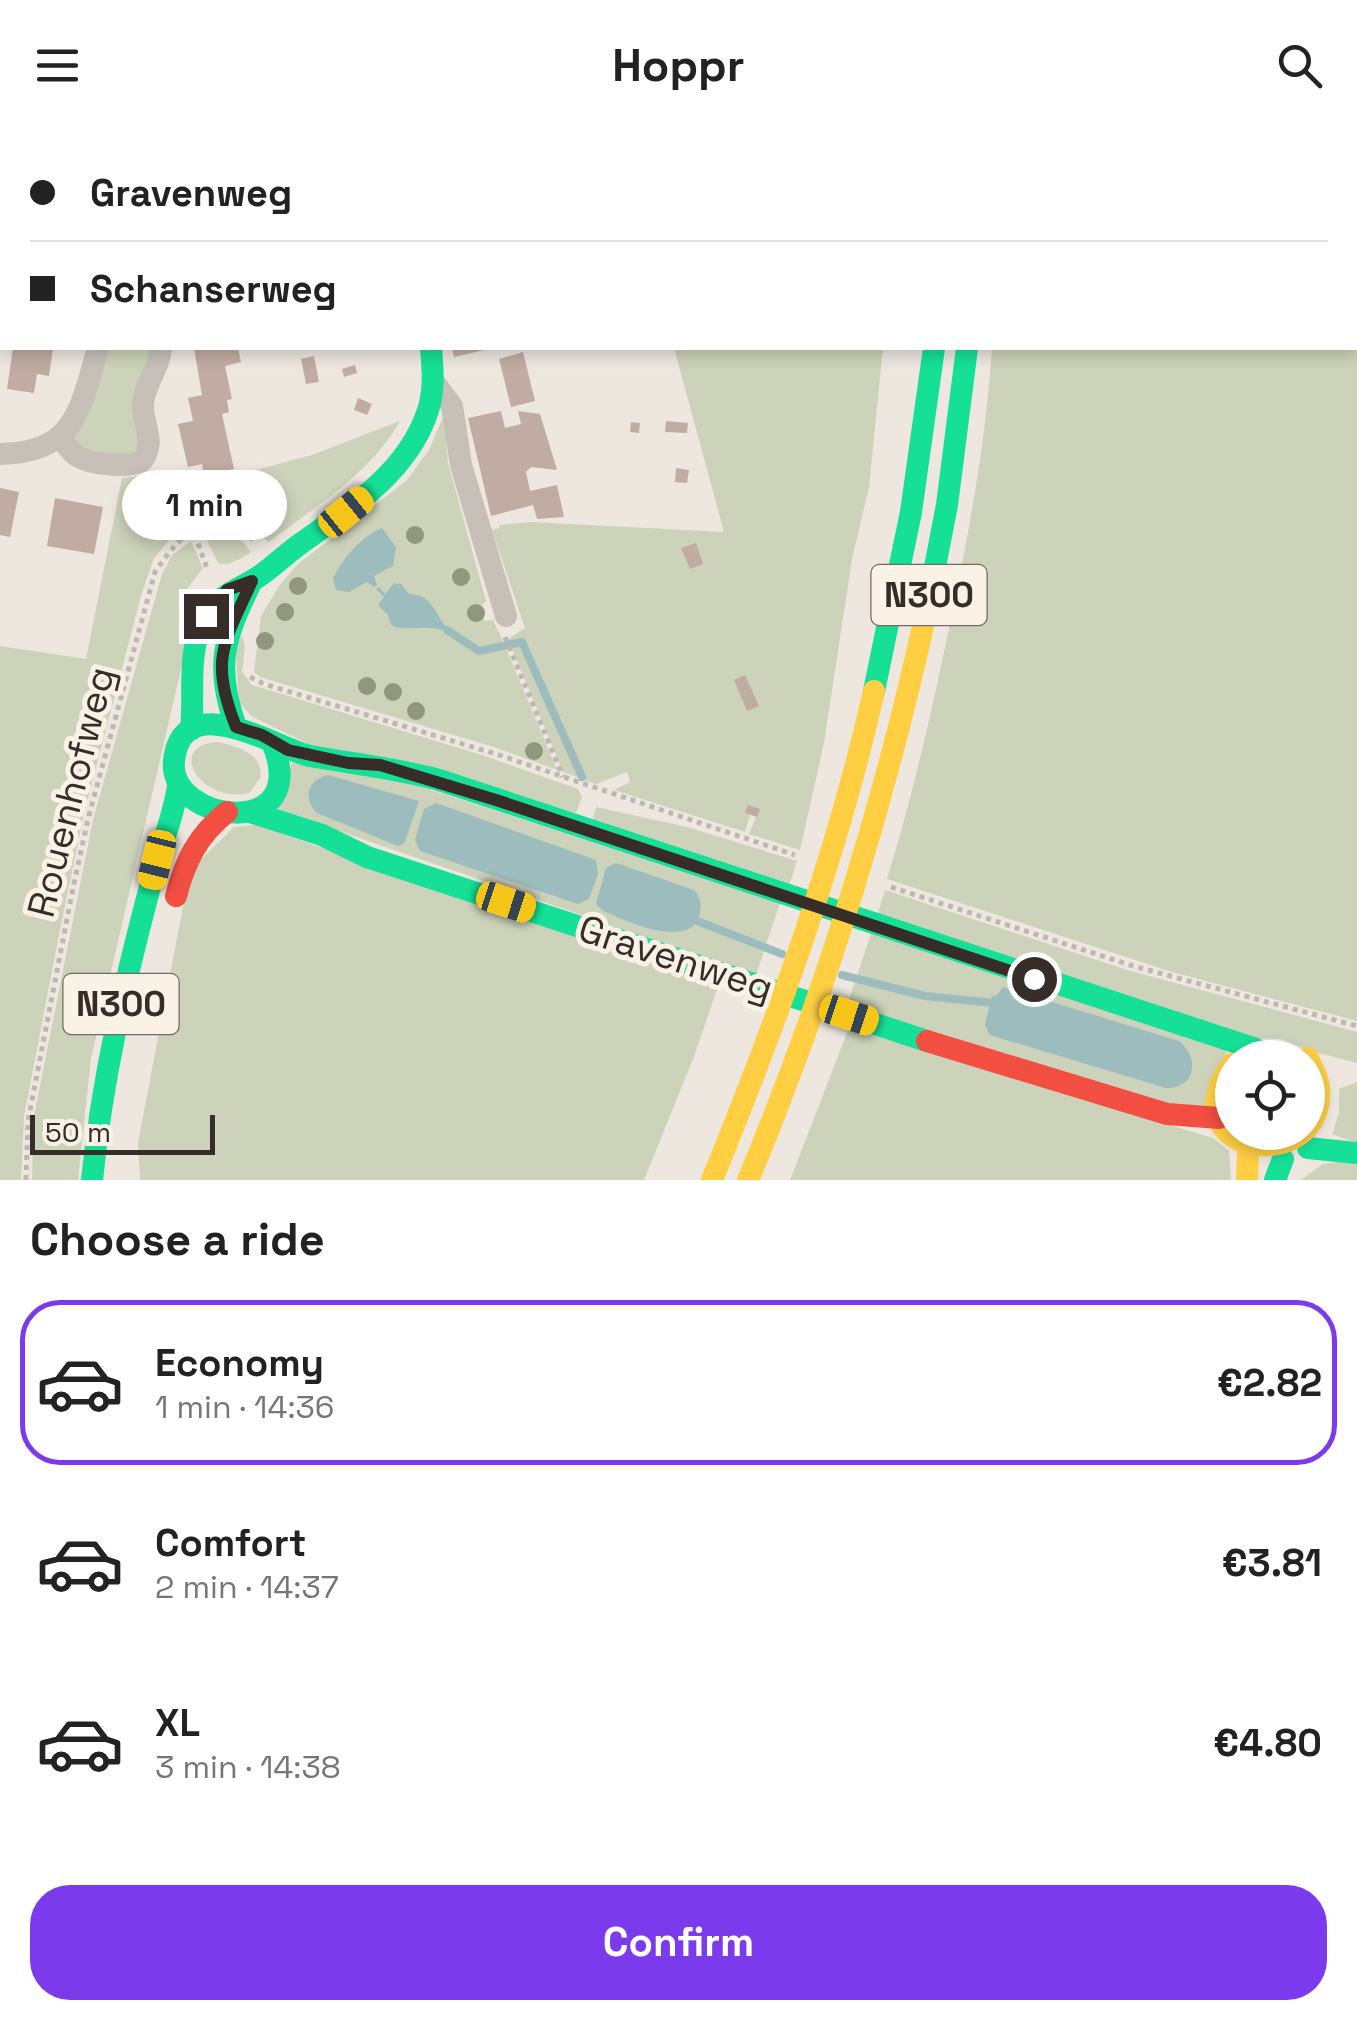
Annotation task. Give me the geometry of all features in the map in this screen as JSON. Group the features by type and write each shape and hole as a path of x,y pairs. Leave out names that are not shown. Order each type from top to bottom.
{"main road":[{"path":"272,742 280,761 280,785 271,802 253,812 227,812 198,802 178,786 174,773 176,754 191,730 192,664 200,626 227,590 252,581 346,512 396,468 422,428 434,382 430,350"},
{"name":"N300","path":"712,1180 802,941 837,827 884,646 908,534 934,350"},
{"name":"N300","path":"752,1180 871,839 943,527 968,350"},
{"path":"236,727 223,690 221,659 226,635 252,581"},
{"path":"191,730 213,723 236,727 319,758 380,765 473,793 1215,1042"},
{"name":"N300","path":"92,1180 100,1106 116,1025 157,860 175,812 178,786"},
{"name":"N300","path":"169,921 190,849 210,824 227,812"},
{"name":"Gravenweg","path":"253,812 322,835 367,857 984,1060 1167,1114 1215,1118"},
{"path":"1325,1070 1335,1077 1325,1122"},
{"name":"N300","path":"698,1180 734,1126"},
{"path":"1243,1150 1279,1169 1305,1150"},
{"path":"1325,1150 1357,1153"},
{"path":"1247,1180 1248,1154"}],"street":[{"path":"0,454 30,452 61,437 80,408 97,350"},
{"path":"61,437 83,458 136,464 148,450 143,402 161,350"},
{"path":"434,382 452,406 461,465 506,628"}],"path":[{"path":"136,464 189,518 209,573 204,579"},
{"path":"192,528 210,523 241,529 277,560"},
{"name":"Rouenhofweg","path":"26,1180 28,1121 88,819 155,572 192,528"},
{"path":"506,628 511,652 563,778"},
{"path":"247,666 250,676 264,684 809,860"},
{"path":"885,884 1133,966 1357,1026"}],"green space":[{"path":"106,350 153,350 142,437 133,456 86,453 72,439 87,418"},
{"path":"675,350 883,350 869,487 852,559 824,743 800,850 749,834 759,809 748,806 745,813 750,815 745,832 614,790 630,782 627,772 596,784 563,772 508,639 525,628 492,530 500,525 531,522 724,532"},
{"path":"992,350 1357,350 1357,1021 1172,972 887,879 924,742 961,572 982,445"},
{"path":"444,415 448,463 486,601 480,607 485,621 493,620 503,641 557,770 254,672 261,616 279,586 298,564 406,481 429,450"},
{"path":"400,421 358,473 269,542 236,520 196,518 170,492 169,485 163,485 149,470 218,480 312,455"},
{"path":"141,476 186,520 154,558 142,592 84,813 24,1116 21,1180 0,1180 0,646 86,659 122,478"},
{"path":"208,533 238,536 251,552 231,563 218,563 207,540"},
{"path":"191,541 203,568 183,594 184,606 193,617 91,1058 78,1180 32,1180 33,1121 93,820 162,574 172,555"},
{"path":"242,636 242,672 252,685 485,756 578,789 582,797 576,813 325,752 251,716 239,702 235,642"},
{"path":"218,742 247,752 257,761 261,777 249,793 216,790 195,773 194,753 202,746"},
{"path":"293,759 376,772 780,903 756,975 278,810"},
{"path":"596,807 687,827 797,861 788,890 593,819"},
{"path":"256,825 719,984 644,1180 140,1180 138,1143 190,870 234,827"},
{"path":"885,890 1127,970 1357,1032 1357,1063 1325,1055 1325,1040 1255,1038 876,919"},
{"path":"871,934 1215,1045 1215,1084 1207,1107 1185,1109 847,1005"},
{"path":"849,1028 1213,1138 1215,1150 1229,1151 1231,1180 790,1180"},
{"path":"1357,1082 1357,1143 1332,1134 1339,1113 1339,1089"},
{"path":"1357,1160 1357,1180 1301,1180 1323,1164"}],"water":[{"path":"382,528 396,547 393,566 374,576 374,587 367,582 349,592 336,590 333,579 347,556 367,536"},
{"path":"394,583 428,601 448,629 391,625 378,605 384,597 376,589 379,587 385,594"},
{"path":"328,775 419,801 404,844 398,846 317,813 309,790"},
{"path":"436,803 596,860 598,874 589,899 578,904 420,851 415,840 424,809"},
{"path":"616,863 694,890 701,906 695,924 685,930 657,930 602,910 596,904 606,868"},
{"path":"1003,987 1179,1041 1192,1063 1189,1078 1176,1087 1166,1088 990,1035 985,1025 992,996"}],"building":[{"path":"13,350 53,350 49,376 37,374 34,393 7,389"},
{"path":"194,350 238,350 241,362 225,366 232,399 227,400 229,412 222,414 234,469 204,475 202,464 188,467 178,424 193,421 188,398 202,395"},
{"path":"452,350 485,350 454,357"},
{"path":"523,352 535,401 511,407 499,359"},
{"path":"314,356 319,382 306,384 301,359"},
{"path":"355,365 357,373 344,377 342,369"},
{"path":"358,398 372,404 367,415 354,410"},
{"path":"501,411 505,428 521,424 518,411 540,414 557,470 531,467 526,472 530,491 557,485 564,517 537,519 533,505 491,516 468,418"},
{"path":"666,421 688,423 687,433 665,432"},
{"path":"631,422 640,423 639,433 630,432"},
{"path":"676,468 689,470 687,483 675,482"},
{"path":"0,488 19,492 10,537 0,535"},
{"path":"55,498 103,507 94,554 47,546"},
{"path":"696,543 703,564 690,569 681,548"},
{"path":"745,675 759,706 747,711 734,680"},
{"path":"748,805 760,809 757,817 745,813"}],"waterway":[{"path":"447,630 479,651 522,642 582,777"},
{"path":"697,921 782,954"},
{"path":"842,975 925,996 993,1003"}],"traffic: fast":[{"path":"191,730 195,645 210,610 356,503 390,473 417,437 429,408 433,382 431,350"},
{"path":"874,691 911,512 934,350"},
{"path":"926,613 947,505 967,350"},
{"path":"236,727 225,686 225,652 252,581"},
{"path":"272,742 280,774 273,796 258,809 236,813 213,809 192,798 178,782 174,761 181,739 194,727 232,727 310,756 439,780 1229,1040"},
{"path":"92,1180 108,1067 124,993 178,786"},
{"path":"253,813 322,835 367,857 927,1041"},
{"path":"1325,1150 1357,1153"},
{"path":"1275,1180 1283,1159"}],"traffic: slow":[{"path":"748,1180 850,901 891,758 926,613"},
{"path":"712,1180 803,939 842,816 874,691"},
{"path":"1247,1180 1248,1154"}],"traffic: jam":[{"path":"176,896 194,850 227,812"},
{"path":"927,1041 1167,1114 1215,1118"}],"route":[{"path":"206,616 227,590 252,581 226,635 221,679 236,727 262,735 288,750 402,770 1034,979"}]}
